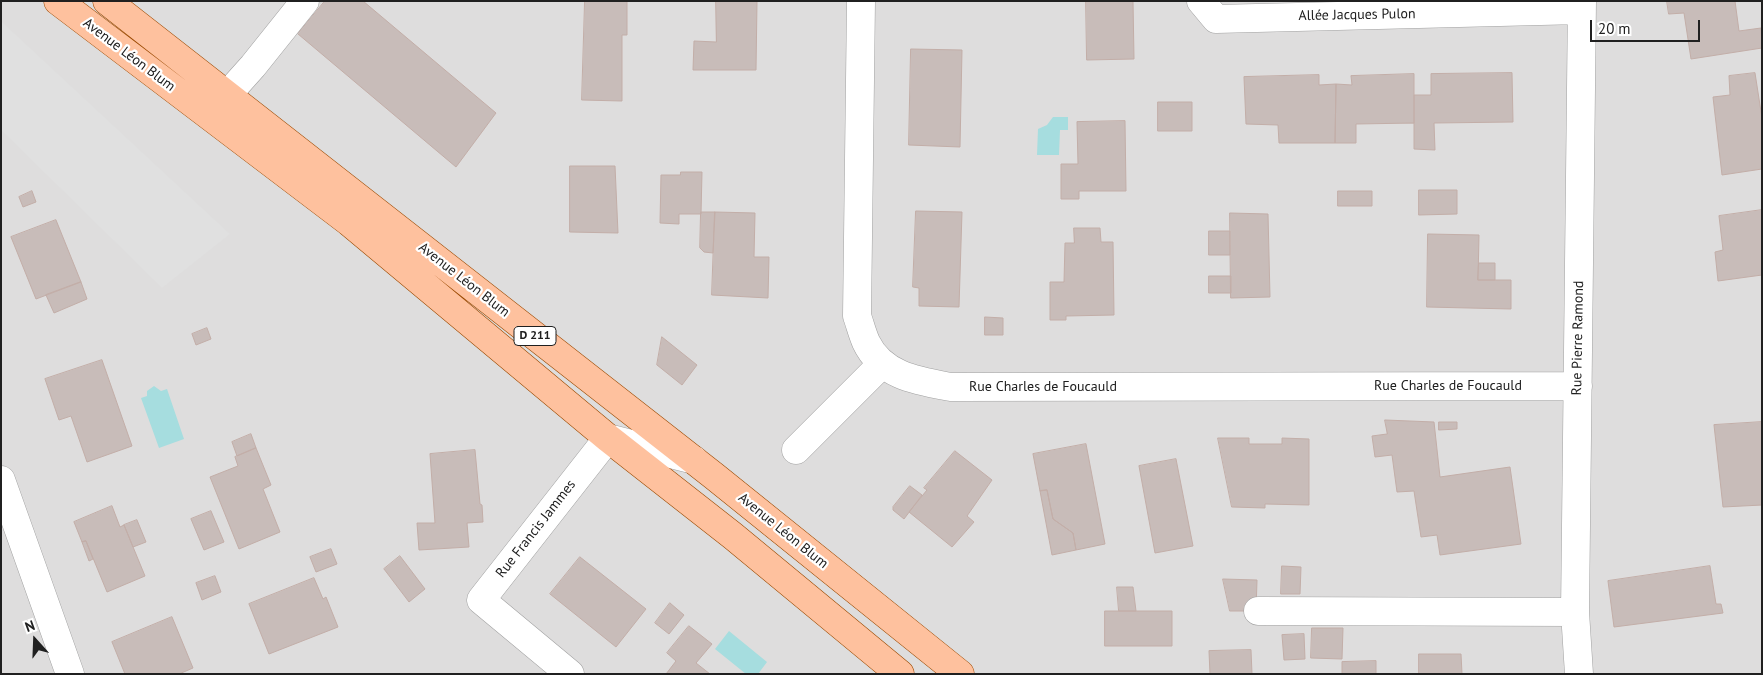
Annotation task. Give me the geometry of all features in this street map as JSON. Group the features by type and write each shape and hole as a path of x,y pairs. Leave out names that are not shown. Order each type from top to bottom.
{"main road":[{"name":"Avenue Léon Blum","path":"58,1 349,222 608,438 733,536 900,674"},
{"name":"Avenue Léon Blum","path":"108,1 694,460 960,674"}],"street":[{"path":"227,95 305,1"},
{"name":"Rue Charles de Foucauld","path":"861,1 857,316 867,343 882,364 912,380 952,387 1578,386"},
{"name":"Allée Jacques Pulon","path":"1201,1 1216,19 1582,6"},
{"name":"Rue Pierre Ramond","path":"1579,674 1575,612 1582,6"},
{"path":"796,450 882,364"},
{"path":"608,438 694,460"},
{"name":"Rue Francis Jammes","path":"570,674 481,600 608,438"},
{"path":"1,480 70,674"},
{"path":"1258,611 1575,612"}],"shaded area":[{"path":"1,1 1762,1 1762,674 1,674"},
{"path":"1,21 230,234 162,288 1,130"}],"water":[{"path":"1053,117 1068,117 1068,130 1060,130 1059,155 1037,155 1038,129 1047,125"},
{"path":"154,386 161,391 167,389 184,439 159,448 141,398 147,396 147,391"},
{"path":"729,631 767,662 758,674 746,674 715,649"}],"building":[{"path":"325,1 363,1 496,113 456,167 298,34"},
{"path":"585,1 627,1 627,35 622,35 622,101 582,100"},
{"path":"716,1 757,1 756,70 693,70 694,41 716,42"},
{"path":"1086,1 1133,1 1134,59 1087,60"},
{"path":"1667,1 1735,1 1739,31 1761,28 1762,48 1691,59 1684,13 1669,14"},
{"path":"911,49 962,50 960,147 909,145"},
{"path":"1512,73 1513,122 1434,123 1435,150 1414,149 1414,95 1431,95 1431,74"},
{"path":"1755,73 1762,118 1762,169 1722,175 1713,97 1730,95 1729,76"},
{"path":"1414,74 1414,123 1356,124 1356,143 1335,143 1336,84 1352,85 1351,76"},
{"path":"1319,75 1319,85 1336,84 1335,143 1279,143 1278,125 1246,124 1244,77"},
{"path":"1158,102 1192,102 1192,131 1158,131"},
{"path":"1125,121 1126,191 1079,191 1079,199 1061,199 1061,164 1078,164 1077,122"},
{"path":"570,166 615,166 618,233 570,232"},
{"path":"681,172 702,172 701,214 679,214 679,224 660,223 661,175 680,175"},
{"path":"1419,190 1457,190 1457,214 1419,215"},
{"path":"32,191 36,202 23,207 19,197"},
{"path":"1338,191 1372,191 1372,206 1338,206"},
{"path":"1762,210 1762,275 1718,281 1715,252 1723,250 1719,216"},
{"path":"916,211 962,212 959,307 919,306 919,288 913,287"},
{"path":"701,212 715,212 713,253 704,252 700,248"},
{"path":"715,212 755,213 754,257 769,257 768,298 712,295"},
{"path":"1230,213 1268,214 1270,297 1231,298"},
{"path":"56,220 81,282 36,299 11,237"},
{"path":"1074,228 1100,228 1101,242 1113,242 1114,315 1066,316 1066,320 1050,320 1050,282 1064,282 1065,243 1074,243"},
{"path":"1209,231 1230,231 1230,255 1209,255"},
{"path":"1428,234 1479,235 1478,280 1511,280 1511,309 1427,307"},
{"path":"1479,263 1495,263 1495,280 1478,280"},
{"path":"1209,276 1231,276 1231,293 1209,293"},
{"path":"81,282 87,299 54,313 46,295"},
{"path":"985,317 1003,318 1003,335 985,335"},
{"path":"207,328 211,339 196,345 192,334"},
{"path":"662,337 697,365 682,385 657,365"},
{"path":"102,360 132,446 87,462 71,416 59,420 45,379"},
{"path":"1385,420 1434,422 1440,477 1510,467 1521,544 1440,555 1437,535 1421,537 1414,491 1397,492 1392,455 1375,457 1372,436 1387,434"},
{"path":"1439,422 1457,422 1457,429 1439,430"},
{"path":"1762,422 1762,505 1723,507 1714,425"},
{"path":"251,434 256,448 237,456 232,442"},
{"path":"1218,438 1249,438 1249,444 1282,444 1282,438 1309,439 1309,505 1265,504 1265,508 1232,507"},
{"path":"1086,444 1105,544 1076,550 1073,533 1053,519 1047,490 1040,491 1033,454"},
{"path":"256,448 271,485 263,489 280,532 239,549 210,477 238,466 235,457"},
{"path":"475,450 483,522 467,523 469,547 419,550 417,523 435,523 430,454"},
{"path":"955,451 992,480 967,516 974,522 952,547 909,512 927,490 924,488"},
{"path":"1176,459 1193,546 1155,553 1139,466"},
{"path":"910,486 922,495 904,519 893,510 893,507"},
{"path":"1047,490 1053,519 1073,533 1076,550 1052,555 1040,491"},
{"path":"112,506 120,527 124,525 145,576 107,592 86,541 82,542 74,522"},
{"path":"211,511 224,542 204,550 191,519"},
{"path":"137,520 146,542 133,547 124,525"},
{"path":"86,541 93,559 89,561 82,542"},
{"path":"331,549 337,564 316,572 310,557"},
{"path":"400,556 425,589 409,602 384,569"},
{"path":"580,557 646,609 616,647 550,594"},
{"path":"1282,566 1301,567 1300,594 1281,594"},
{"path":"1710,566 1716,604 1721,604 1723,613 1614,627 1608,581"},
{"path":"215,576 221,592 202,600 196,583"},
{"path":"314,578 323,599 326,597 338,627 269,654 249,604"},
{"path":"1223,579 1257,580 1256,611 1230,611"},
{"path":"1117,587 1133,587 1136,611 1119,611"},
{"path":"670,603 684,615 669,634 655,623"},
{"path":"1105,611 1172,611 1172,646 1105,646"},
{"path":"172,617 193,668 179,674 125,674 112,642"},
{"path":"689,626 712,644 696,663 710,674 666,674 676,661 667,653"},
{"path":"1312,628 1343,628 1342,659 1311,658"},
{"path":"1304,634 1305,659 1284,660 1282,635"},
{"path":"1251,650 1252,674 1210,674 1209,651"},
{"path":"1419,654 1461,654 1462,674 1419,674"},
{"path":"1376,661 1376,674 1342,674 1342,662"}]}
